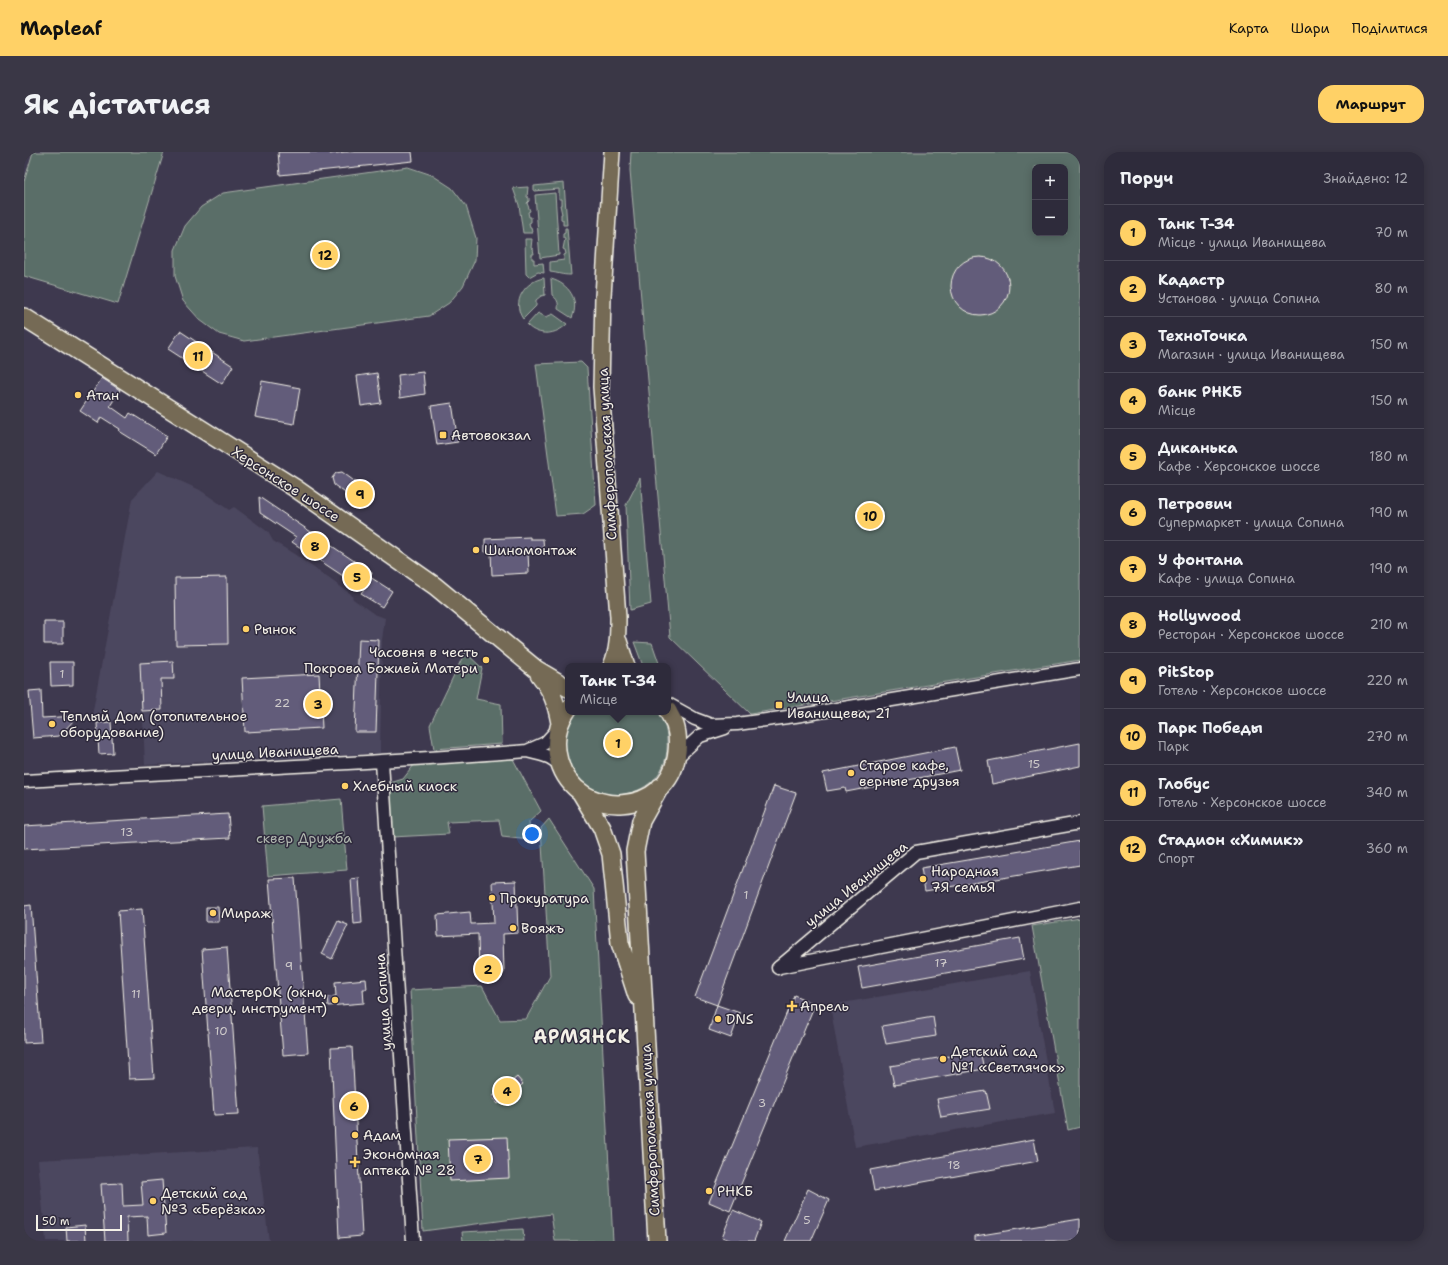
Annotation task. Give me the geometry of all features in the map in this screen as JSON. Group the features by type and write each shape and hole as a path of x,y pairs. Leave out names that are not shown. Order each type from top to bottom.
{"highway":[{"name":"Херсонское шоссе","path":"24,317 306,495 435,586 536,669 565,686"},
{"name":"Херсонское шоссе","path":"536,669 555,699 562,720 556,742 557,755 561,767"},
{"path":"580,793 592,800 606,804 619,805 648,797 660,787 670,774 676,758 678,741 675,725 670,715"},
{"name":"Симферопольская улица","path":"561,767 569,781 580,793 602,828 611,854 620,943 644,1019"},
{"name":"Симферопольская улица","path":"657,1241 635,851 641,821 660,787"}],"main road":[{"name":"Симферопольская улица","path":"612,152 604,296 601,387 618,617 616,654 612,663"},
{"name":"Симферопольская улица","path":"618,636 626,663"}],"street":[{"path":"671,706 695,719 711,725 737,724 795,716 1080,669"},
{"name":"улица Иванищева","path":"527,751 544,743 562,720"},
{"path":"676,758 700,736 737,724"},
{"name":"улица Иванищева","path":"24,781 382,762 527,751 548,756 555,760 561,767"},
{"name":"улица Сопина","path":"382,762 413,1241"},
{"name":"улица Иванищева","path":"1080,823 916,852 778,968 1080,908"}],"shaded area":[{"name":"Рынок","path":"158,471 200,490 229,510 234,507 268,532 273,541 351,594 353,599 374,614 385,618 382,640 380,753 145,765 143,720 91,721 132,499"},
{"name":"Детский сад №1 «Светлячок»","path":"1030,971 1055,1113 855,1147 830,1005"},
{"name":"Детский сад №3 «Берёзка»","path":"257,1148 269,1241 46,1241 38,1160"}],"green space":[{"path":"33,152 164,152 118,304 24,276 24,182"},
{"path":"631,152 1080,152 1080,660 750,714 670,637 630,170"},
{"path":"408,167 432,175 452,188 466,206 476,238 475,260 463,286 449,303 429,316 244,341 219,334 200,320 183,301 175,276 175,250 185,226 201,207 223,193"},
{"path":"564,183 567,225 563,225 563,220 561,219 562,214 560,205 562,205 562,199 559,199 559,189 534,191 534,186"},
{"path":"528,187 527,197 529,198 529,201 527,203 530,211 528,212 529,217 531,217 531,222 529,223 532,233 523,233 519,205 513,188"},
{"path":"555,193 559,255 540,258 535,195"},
{"path":"565,228 567,228 571,275 550,272 550,262 564,260 564,255 566,254 565,250 563,249 565,239 563,238 563,234 565,233"},
{"path":"525,239 532,239 531,248 533,249 534,254 532,254 532,259 534,259 534,264 543,263 544,273 538,272 529,277 526,274"},
{"path":"544,278 545,295 536,300 536,306 523,319 519,306 519,299 522,293 531,283"},
{"path":"551,279 557,281 568,289 574,299 575,305 572,318 558,309 557,301 552,295"},
{"path":"538,313 546,317 553,314 567,324 563,328 553,332 542,333 527,325"},
{"path":"581,362 587,368 596,505 583,514 556,516 536,364"},
{"path":"640,478 651,604 630,610 626,505"},
{"path":"634,642 652,643 659,663 642,663"},
{"path":"465,652 482,668 476,699 501,704 502,744 434,749 430,725"},
{"path":"659,715 664,725 667,740 665,761 656,778 641,789 624,794 606,794 589,787 575,774 566,755 566,732 573,716"},
{"path":"513,759 541,811 529,822 530,840 502,837 499,820 447,822 449,834 392,837 390,783 403,779 414,765"},
{"name":"сквер Дружба","path":"341,799 347,870 268,876 262,806"},
{"path":"549,819 594,889 613,1241 555,1241 551,1214 423,1231 410,990 482,986 500,1020 526,1019 550,976 541,828"},
{"path":"1080,918 1080,1127 1068,1130 1032,926"},
{"path":"523,1229 524,1241 463,1241 462,1232"}],"building":[{"path":"278,152 330,152 330,154 345,152 412,152 413,161 280,175"},
{"path":"980,257 991,259 1004,270 1007,275 1009,286 1007,297 996,310 991,313 980,315 969,313 956,302 953,297 951,286 953,275 964,262 969,259"},
{"path":"180,331 233,366 222,384 168,349"},
{"path":"423,372 425,394 400,398 398,375"},
{"path":"377,373 381,403 361,406 357,376"},
{"path":"102,378 120,390 110,406 127,418 130,413 167,436 156,454 119,431 120,429 101,417 98,423 80,411"},
{"path":"262,381 300,388 294,424 255,417"},
{"path":"452,403 458,442 437,445 431,406"},
{"path":"342,472 365,489 364,494 360,499 354,499 334,485 332,478 336,473"},
{"path":"259,497 372,573 370,577 392,591 382,607 361,594 364,590 292,542 296,537 260,513"},
{"path":"530,537 530,539 543,539 544,552 528,553 529,573 492,575 491,552 485,552 485,539"},
{"path":"227,577 228,644 176,645 175,578"},
{"path":"44,622 63,622 63,644 44,644"},
{"path":"359,639 379,640 376,732 355,732"},
{"path":"173,661 174,679 161,679 162,710 142,711 140,663"},
{"path":"50,662 73,662 73,685 51,686"},
{"path":"319,674 322,728 245,732 242,678"},
{"path":"41,690 42,718 78,716 59,736 33,738 29,691"},
{"path":"111,722 113,753 99,754 97,723"},
{"path":"1080,743 1080,766 992,784 988,761"},
{"path":"955,747 960,770 846,792 845,788 827,791 823,773"},
{"path":"774,786 796,793 717,1005 695,997"},
{"path":"228,814 230,838 24,849 24,826"},
{"path":"1080,841 1080,865 925,891 921,868"},
{"path":"295,878 308,1053 283,1055 269,879"},
{"path":"359,878 362,923 354,924 351,879"},
{"path":"516,881 518,933 503,934 504,973 479,975 478,934 438,936 437,915 470,912 471,924 494,923 492,882"},
{"path":"31,905 41,1042 24,1043 24,906"},
{"path":"206,907 218,907 219,922 206,922"},
{"path":"142,909 154,1078 129,1079 118,911"},
{"path":"338,921 348,925 332,959 322,954"},
{"path":"1020,938 1024,959 862,988 858,967"},
{"path":"227,947 239,1114 214,1115 202,949"},
{"path":"366,979 367,989 363,989 364,1003 328,1006 327,997 336,996 335,982"},
{"path":"794,995 815,1004 730,1211 709,1202"},
{"path":"717,1005 740,1013 731,1038 709,1030"},
{"path":"933,1017 936,1036 886,1044 882,1026"},
{"path":"352,1047 362,1236 339,1238 331,1048"},
{"path":"980,1051 984,1069 894,1085 890,1066"},
{"path":"517,1077 523,1084 498,1104 492,1097"},
{"path":"986,1091 990,1109 941,1117 937,1099"},
{"path":"507,1137 509,1178 450,1181 448,1139"},
{"path":"1034,1139 1038,1161 874,1191 870,1170"},
{"path":"162,1180 166,1233 148,1235 147,1216 127,1217 128,1241 105,1241 101,1184 122,1183 123,1206 143,1205 141,1182"},
{"path":"808,1189 829,1200 811,1241 785,1241"},
{"path":"733,1210 761,1222 754,1241 732,1241 722,1237"},
{"path":"1080,1219 1080,1240 975,1241 975,1236"},
{"path":"85,1225 86,1241 67,1241 66,1227"}],"place":[{"name":"Стадион «Химик»","path":"325,255"},
{"name":"Глобус","path":"198,356"},
{"name":"Атан","path":"78,395"},
{"name":"Автовокзал","path":"443,435"},
{"name":"PitStop","path":"360,494"},
{"name":"Парк Победы","path":"870,516"},
{"name":"Hollywood","path":"315,546"},
{"name":"Шиномонтаж","path":"476,550"},
{"name":"Диканька","path":"357,577"},
{"name":"Рынок","path":"246,629"},
{"name":"Часовня в честь Покрова Божией Матери","path":"486,660"},
{"name":"ТехноТочка","path":"318,704"},
{"name":"Улица Иванищева, 21","path":"779,705"},
{"name":"Теплый Дом (отопительное оборудование)","path":"52,724"},
{"name":"Танк Т-34","path":"618,743"},
{"name":"Старое кафе, верные друзья","path":"851,773"},
{"name":"Хлебный киоск","path":"345,786"},
{"name":"Народная 7Я семьЯ","path":"923,879"},
{"name":"Прокуратура","path":"492,898"},
{"name":"Мираж","path":"213,913"},
{"name":"Вояжъ","path":"513,928"},
{"name":"Кадастр","path":"488,969"},
{"name":"МастерОК (окна, двери, инструмент)","path":"335,1000"},
{"name":"Апрель","path":"792,1006"},
{"name":"DNS","path":"718,1019"},
{"name":"Детский сад №1 «Светлячок»","path":"943,1059"},
{"name":"банк РНКБ","path":"507,1091"},
{"name":"Петрович","path":"354,1106"},
{"name":"Адам","path":"355,1135"},
{"name":"У фонтана","path":"478,1159"},
{"name":"Экономная аптека № 28","path":"355,1162"},
{"name":"РНКБ","path":"709,1191"},
{"name":"Детский сад №3 «Берёзка»","path":"153,1201"}],"district":[{"name":"АРМЯНСК","path":"582,1037"}]}
